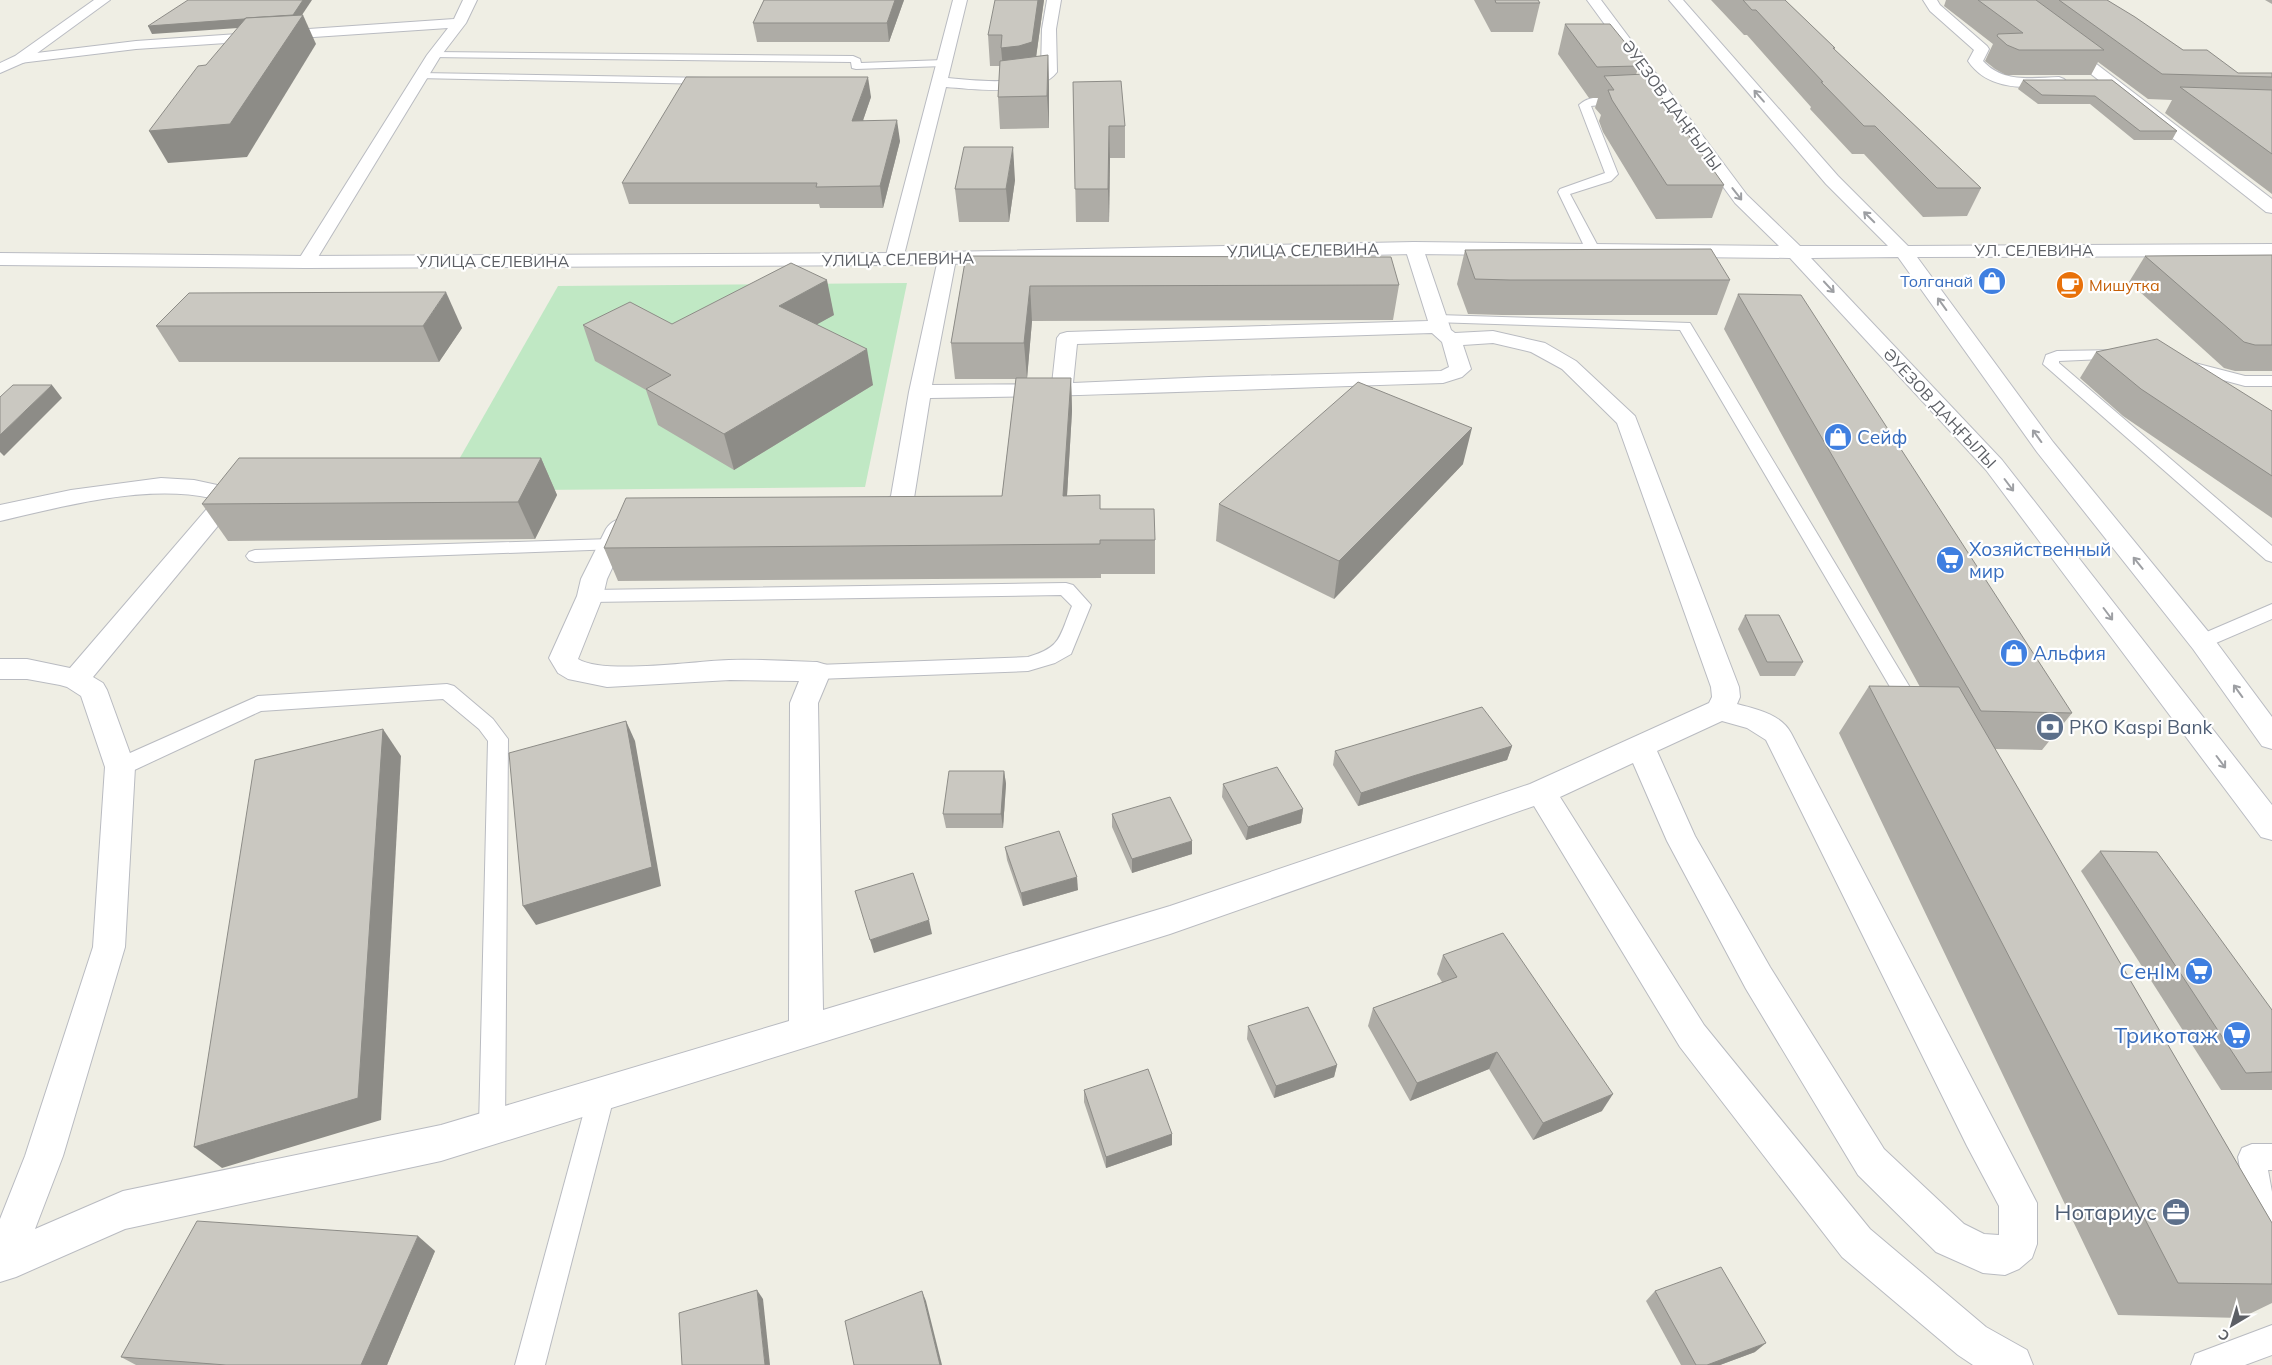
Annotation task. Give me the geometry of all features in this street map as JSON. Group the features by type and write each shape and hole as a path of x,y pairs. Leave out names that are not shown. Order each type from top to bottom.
{"street":[{"path":"0,69 20,59 103,0"},
{"path":"306,262 434,55 459,23 470,0"},
{"path":"894,259 960,0"},
{"path":"940,82 1025,84 1045,77 1049,72 1049,29 1054,0"},
{"name":"ӘУЕЗОВ ДАҢҒЫЛЫ","path":"1594,0 1741,199 1796,252 1994,465 2272,828"},
{"path":"1676,0 1832,180 1903,251 2045,448 2202,642 2272,738"},
{"path":"1930,0 1935,8 1982,49 1975,61 1990,77 2006,82 2072,82"},
{"path":"2004,0 2272,208"},
{"path":"20,59 136,45 459,23"},
{"path":"2092,82 2111,82"},
{"path":"2143,106 2173,107"},
{"path":"920,392 1062,390 1209,383 1442,377 1455,374 1460,369 1414,248"},
{"name":"УЛИЦА СЕЛЕВИНА","path":"0,258 306,262 947,259 1414,248 1592,248 1796,252"},
{"name":"УЛ. СЕЛЕВИНА","path":"1796,252 2272,250"},
{"path":"844,514 874,513 897,504 902,498 920,392 947,259"},
{"path":"1062,390 1067,338 1443,328 1538,347 1569,365 1627,422 1725,687 1726,697 1720,710"},
{"path":"0,513 71,497 161,485 194,486 223,493 223,505 76,679"},
{"path":"648,521 638,522 618,529 594,579 590,596 563,658 568,666 578,672 607,676 730,670 817,672 804,702 806,1030"},
{"path":"0,669 27,669 76,679 93,690 120,768 109,947 44,1156 1,1268"},
{"path":"1,1268 123,1210 441,1143 1170,920 1542,792 1640,746 1720,710 1756,720 1777,733 1980,1133 2018,1202 2018,1244 2005,1255 1983,1253 1950,1238 1870,1162 1758,978 1687,850 1640,746"},
{"path":"1542,792 1692,1036 1856,1243 1972,1341 2012,1365"}],"lane":[{"path":"434,55 853,59 856,61 854,71 944,64"},
{"path":"422,76 722,81"},
{"path":"1592,248 1564,194 1567,190 1607,178 1612,174 1585,105 1592,101 1667,100"},
{"path":"1443,328 1685,326 1919,720"},
{"path":"2139,355 2056,356 2052,358 2051,364 2272,556"},
{"path":"2169,361 2245,381 2272,381"},
{"path":"254,556 610,545"},
{"path":"590,596 1066,589 1082,605 1064,649 1048,658 1028,664 817,672"},
{"path":"2202,642 2272,611"},
{"path":"120,768 258,704 447,691 486,724 498,739 492,1128"},
{"path":"530,1365 602,1093"},
{"path":"2272,1157 2252,1158 2272,1268"},
{"path":"2206,1365 2272,1340"}],"green space":[{"path":"907,283 865,487 441,491 558,286"}],"building":[{"path":"188,0 303,0 293,15 148,26"},
{"path":"764,0 895,0 887,23 753,23"},
{"path":"995,0 1038,0 1032,42 1001,48 1002,35 988,35"},
{"path":"1495,0 1538,0 1540,3 1496,3"},
{"path":"1743,0 1785,0 1981,188 1937,188 1875,126 1864,126 1756,10 1752,10"},
{"path":"1978,0 2036,0 2104,50 2019,50 2007,45 1997,36 1998,34 2023,33"},
{"path":"2059,0 2107,0 2183,50 2207,50 2238,73 2272,73 2272,77 2162,74"},
{"path":"303,15 230,124 149,131 198,66 206,65 246,18"},
{"path":"1565,24 1610,24 1640,61 1636,61 1638,66 1597,67"},
{"path":"1048,55 1047,96 998,97 1000,61"},
{"path":"1645,74 1724,185 1667,185 1612,100 1608,90 1614,90 1604,76"},
{"path":"686,77 868,77 852,121 897,120 880,186 816,187 817,183 622,183"},
{"path":"2023,80 2112,80 2177,131 2140,131 2095,96 2042,95"},
{"path":"1121,81 1125,126 1109,126 1108,189 1075,189 1073,82"},
{"path":"2180,87 2272,90 2272,154"},
{"path":"964,147 1013,147 1006,189 955,189"},
{"path":"1711,249 1730,280 1475,279 1465,250"},
{"path":"2272,255 2272,345 2255,345 2244,342 2145,256"},
{"path":"966,256 1391,257 1399,285 1030,286 1024,343 951,343"},
{"path":"791,263 827,280 779,306 867,349 724,434 646,389 671,375 583,325 630,302 672,324"},
{"path":"446,292 423,326 156,326 189,293"},
{"path":"1738,294 1801,295 2072,713 1981,711"},
{"path":"2157,339 2272,411 2272,476 2141,389 2096,352"},
{"path":"1016,378 1071,378 1063,496 1100,495 1100,509 1154,509 1155,540 1100,540 1100,544 604,548 626,498 1002,496"},
{"path":"1358,382 1472,428 1339,561 1219,504"},
{"path":"13,385 52,385 0,435 0,397"},
{"path":"239,458 541,458 518,502 202,504"},
{"path":"1745,615 1779,615 1803,662 1767,662"},
{"path":"1869,686 1959,687 2272,1223 2272,1284 2178,1283"},
{"path":"1482,707 1512,746 1361,793 1335,751"},
{"path":"626,721 652,867 523,906 509,753"},
{"path":"383,729 358,1098 194,1147 255,760"},
{"path":"1277,767 1303,809 1248,827 1223,784"},
{"path":"949,771 1004,771 1001,814 943,814"},
{"path":"1170,797 1192,841 1132,859 1112,814"},
{"path":"1059,831 1077,877 1021,893 1005,847"},
{"path":"2100,851 2157,852 2272,1010 2272,1072 2246,1073"},
{"path":"913,873 929,920 870,940 855,891"},
{"path":"1503,933 1613,1094 1543,1123 1497,1052 1417,1083 1373,1008 1457,977 1443,955"},
{"path":"1308,1007 1337,1065 1276,1086 1248,1026"},
{"path":"1148,1069 1172,1134 1106,1157 1084,1090"},
{"path":"197,1221 418,1236 361,1365 226,1365 121,1357"},
{"path":"1721,1267 1766,1343 1707,1365 1696,1365 1655,1291"},
{"path":"757,1290 765,1365 682,1365 679,1313"},
{"path":"922,1291 940,1365 854,1365 845,1321"}],"place":[{"name":"Толганай","path":"1992,281"},
{"name":"Мишутка","path":"2070,285"},
{"name":"Сейф","path":"1838,437"},
{"name":"Хозяйственный мир","path":"1950,560"},
{"name":"Альфия","path":"2014,653"},
{"name":"РКО Kaspi Bank","path":"2050,727"},
{"name":"СенIм","path":"2199,971"},
{"name":"Трикотаж","path":"2237,1035"},
{"name":"Нотариус","path":"2176,1212"}]}
